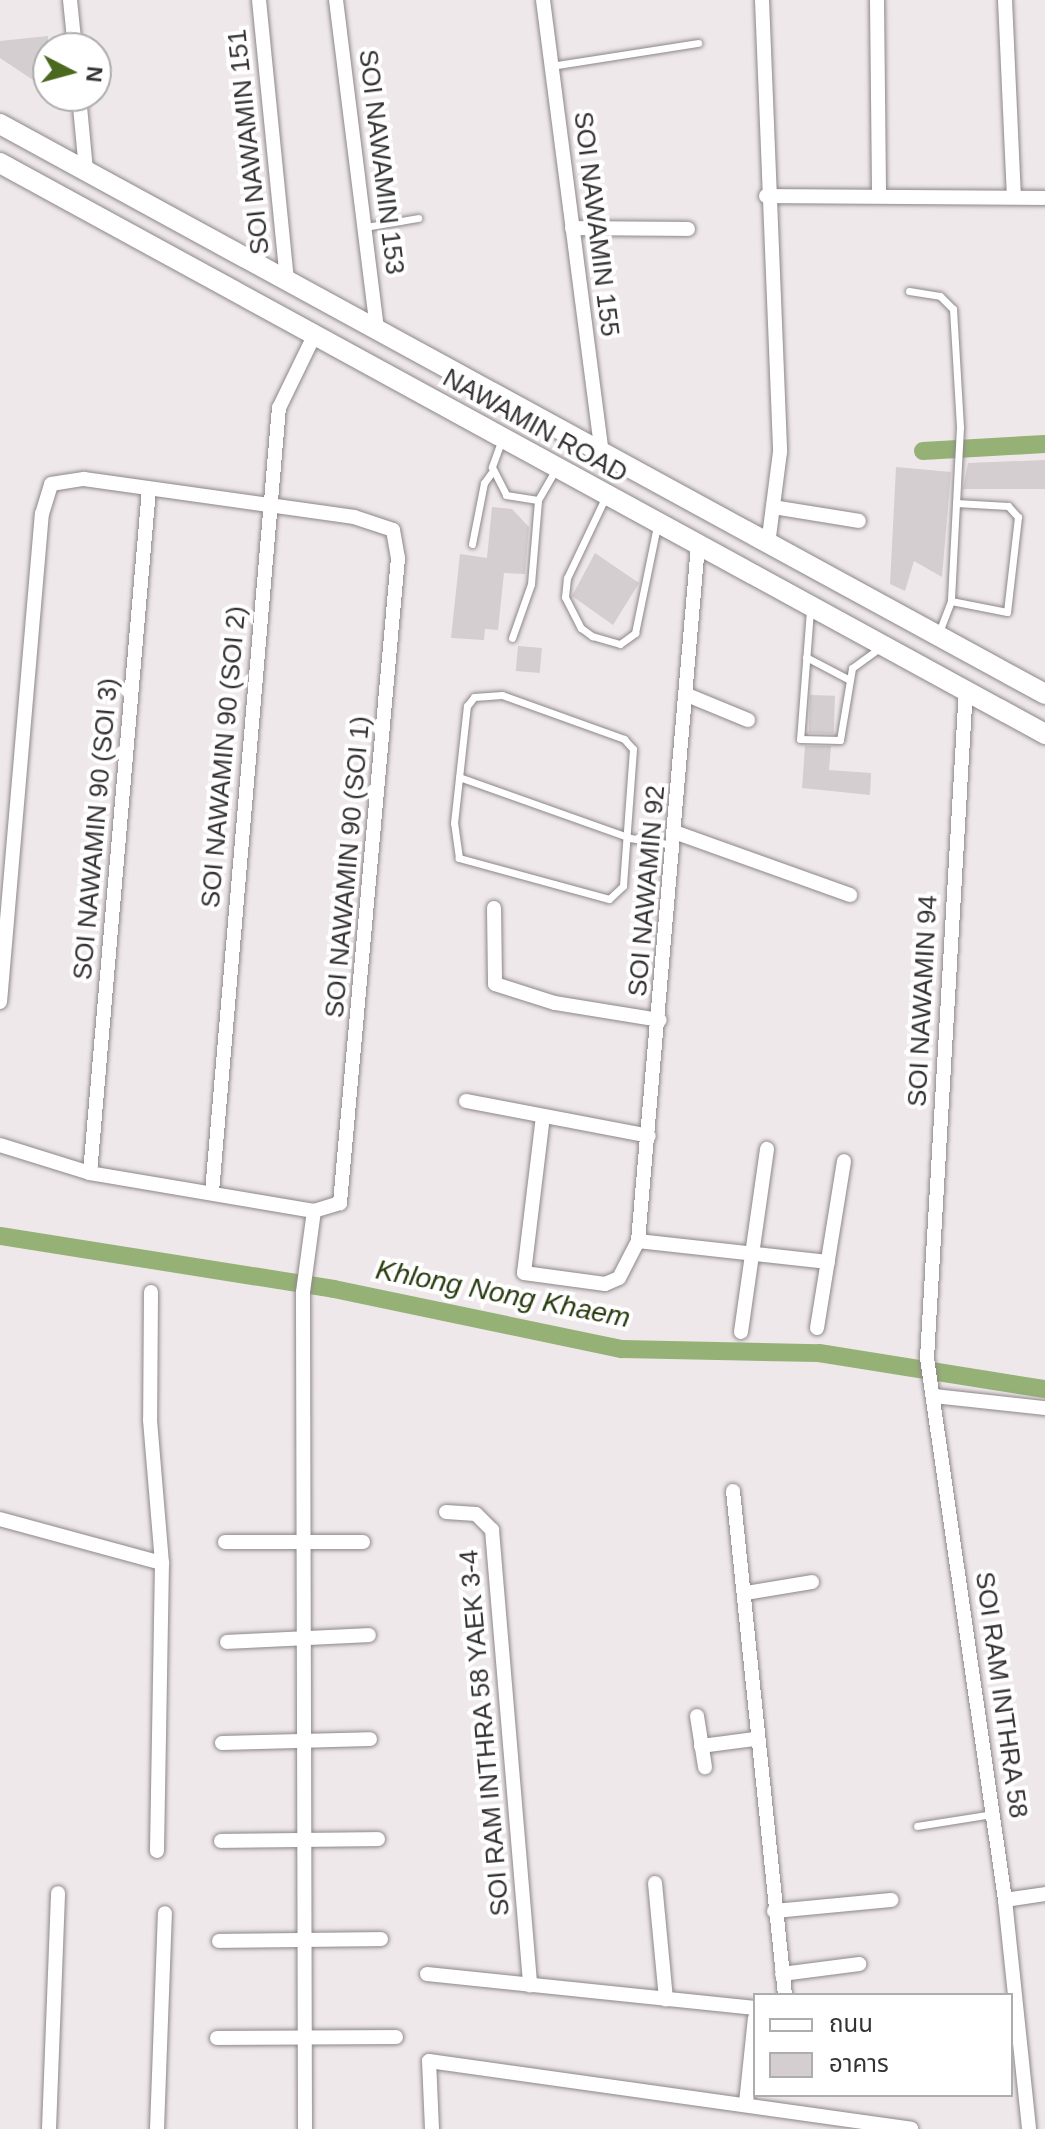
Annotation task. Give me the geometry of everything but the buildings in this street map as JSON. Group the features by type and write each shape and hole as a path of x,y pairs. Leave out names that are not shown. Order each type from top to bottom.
{"main road":[{"name":"NAWAMIN ROAD","path":"0,124 1045,694"},
{"name":"NAWAMIN ROAD","path":"0,163 698,546 966,688 1045,734"},
{"path":"966,688 983,660"}],"street":[{"path":"70,0 73,32"},
{"name":"SOI NAWAMIN 151","path":"259,0 287,280"},
{"name":"SOI NAWAMIN 153","path":"336,0 377,330"},
{"name":"SOI NAWAMIN 155","path":"543,0 602,455"},
{"path":"762,0 766,196 780,452 768,545"},
{"path":"877,0 879,195"},
{"path":"1005,0 1014,197"},
{"path":"81,112 86,170"},
{"path":"766,196 1045,198"},
{"path":"572,228 688,229"},
{"name":"SOI NAWAMIN 90 (SOI 2)","path":"212,1192 269,510 283,391 315,334"},
{"path":"0,1002 44,497 60,480 84,479 269,510"},
{"name":"SOI NAWAMIN 90 (SOI 3)","path":"90,1173 149,489"},
{"path":"773,507 859,521"},
{"name":"SOI NAWAMIN 90 (SOI 1)","path":"269,510 377,522 393,530 398,558 346,1180 340,1203 314,1211"},
{"name":"SOI NAWAMIN 92","path":"543,1116 524,1273 605,1284 631,1263 638,1241 677,839 698,546"},
{"name":"SOI NAWAMIN 94","path":"929,1317 966,688"},
{"path":"687,695 748,720"},
{"path":"677,839 850,895"},
{"path":"494,908 495,984 555,1003 660,1020"},
{"path":"466,1101 649,1136"},
{"path":"0,1145 27,1157 90,1173 314,1211 303,1292 305,2129"},
{"path":"741,1332 750,1249 767,1149"},
{"path":"817,1328 844,1161"},
{"path":"638,1241 750,1249 828,1262"},
{"path":"151,1292 150,1420 162,1563 157,1851"},
{"name":"SOI RAM INTHRA 58","path":"929,1317 927,1358 1005,1900 1029,2129"},
{"path":"933,1393 1045,1408"},
{"path":"733,1491 746,1593 755,1739 785,1993"},
{"name":"SOI RAM INTHRA 58 YAEK 3-4","path":"446,1512 476,1514 492,1530 530,1985"},
{"path":"0,1519 162,1563"},
{"path":"225,1542 363,1542"},
{"path":"746,1593 812,1582"},
{"path":"227,1642 369,1635"},
{"path":"697,1716 705,1767"},
{"path":"222,1743 370,1739"},
{"path":"701,1746 755,1739"},
{"path":"221,1841 378,1839"},
{"path":"655,1883 666,1999"},
{"path":"49,2129 58,1893"},
{"path":"1005,1900 1045,1894"},
{"path":"774,1911 891,1900"},
{"path":"157,2129 165,1913"},
{"path":"219,1941 381,1939"},
{"path":"782,1974 859,1964"},
{"path":"427,1974 753,2008"},
{"path":"217,2038 396,2037"},
{"path":"746,2103 753,2037"},
{"path":"432,2129 429,2061 746,2103 911,2129"}],"lane":[{"path":"551,66 698,43"},
{"path":"365,227 418,218"},
{"path":"909,291 940,296 953,309 960,427 951,601 938,636"},
{"path":"472,544 484,483 492,472 503,438"},
{"path":"512,638 531,584 538,500 556,468"},
{"path":"492,472 506,495 538,500"},
{"path":"606,495 567,578 565,597 581,628 592,636 620,644 635,633 657,523"},
{"path":"951,601 1007,612 1017,532 1016,509 956,503"},
{"path":"811,606 800,739 840,740 852,668 884,645"},
{"path":"806,657 848,679"},
{"path":"502,695 629,744 636,762 630,838 623,886 609,899 474,864 455,848 467,706 474,697 502,695"},
{"path":"459,777 630,838 677,839"},
{"path":"917,1826 993,1814"}],"waterway":[{"path":"923,451 1045,444"},
{"name":"Khlong Nong Khaem","path":"0,1236 334,1289 622,1349 819,1353 1045,1389"}]}
